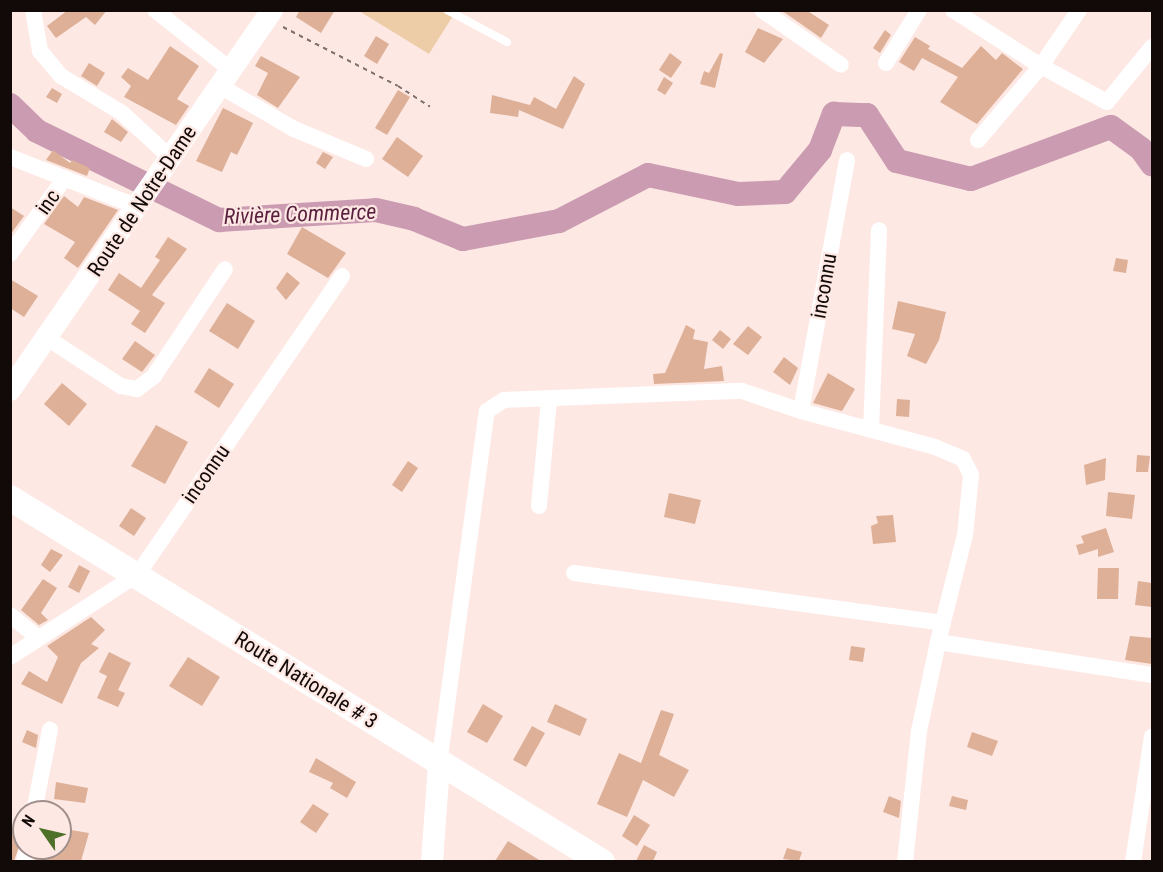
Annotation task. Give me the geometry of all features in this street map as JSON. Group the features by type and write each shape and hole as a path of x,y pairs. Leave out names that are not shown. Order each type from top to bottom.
{"main road":[{"name":"Route Nationale # 3","path":"10,498 138,574 439,764 602,861"}],"street":[{"path":"33,10 40,51 61,76 122,113 168,163"},
{"path":"155,10 226,78 275,119 366,159"},
{"path":"762,10 841,65"},
{"path":"886,63 919,10"},
{"path":"953,10 1041,66 1107,102 1152,47"},
{"path":"978,140 1041,66 1079,10"},
{"name":"Route de Notre-Dame","path":"10,390 269,14"},
{"path":"10,157 64,179 142,201"},
{"name":"inconnu","path":"801,411 847,160"},
{"name":"inc","path":"10,254 64,179"},
{"path":"871,430 879,230"},
{"path":"47,338 121,386 137,389 154,376 225,269"},
{"name":"inconnu","path":"10,657 37,637 138,574 342,276"},
{"path":"432,861 439,764 487,411 504,400 742,391 801,411 935,447 963,459 971,475 964,535 919,731 905,861"},
{"path":"539,506 549,400"},
{"path":"574,573 943,623"},
{"path":"10,615 37,637"},
{"path":"938,642 1152,675"},
{"path":"36,800 50,730"},
{"path":"1133,861 1152,736"}],"lane":[{"path":"447,10 507,42"}],"path":[{"path":"269,14 398,86 430,107"}],"shaded area":[{"path":"359,11 456,11 429,54"}],"building":[{"path":"68,10 107,10 95,25 86,17 56,38 47,26"},
{"path":"300,10 335,10 321,33 296,17"},
{"path":"781,10 806,10 829,25 821,38"},
{"path":"758,28 783,39 764,63 745,52"},
{"path":"885,30 891,35 880,53 873,48"},
{"path":"376,36 389,44 377,64 364,56"},
{"path":"915,37 930,46 928,49 962,68 981,46 996,60 1002,53 1023,69 977,124 940,102 958,77 922,58 914,71 899,62"},
{"path":"170,46 199,66 177,99 189,106 176,125 124,97 131,86 121,77 128,68 148,80"},
{"path":"670,53 682,62 671,78 659,70"},
{"path":"720,53 723,54 715,88 700,84 704,71 709,73"},
{"path":"261,56 300,77 278,108 257,95 268,73 255,66"},
{"path":"89,63 105,73 97,86 81,76"},
{"path":"574,76 585,84 563,129 519,110 518,117 490,113 492,95 530,105 534,97 556,109"},
{"path":"664,77 673,83 665,95 657,90"},
{"path":"52,88 62,94 57,103 46,97"},
{"path":"398,90 410,97 387,135 375,128"},
{"path":"223,108 253,123 237,155 231,152 222,172 196,161"},
{"path":"112,119 128,132 121,142 104,132"},
{"path":"397,137 423,156 408,177 382,159"},
{"path":"53,150 70,163 72,160 90,168 87,176 46,160"},
{"path":"323,152 333,157 325,169 316,163"},
{"path":"64,196 78,207 84,197 118,210 78,268 64,258 75,242 44,224"},
{"path":"10,207 24,216 10,235"},
{"path":"302,227 346,253 328,278 287,254"},
{"path":"168,237 187,249 152,295 165,303 145,333 131,324 140,311 108,290 119,273 141,288 160,260 155,257"},
{"path":"1116,258 1128,260 1126,273 1113,271"},
{"path":"287,272 300,283 286,300 276,288"},
{"path":"10,279 38,296 24,317 10,308"},
{"path":"898,301 946,312 939,340 926,364 907,356 915,334 892,329"},
{"path":"227,303 255,321 238,349 209,331"},
{"path":"686,325 695,330 693,339 708,342 704,369 722,366 724,381 654,384 653,374 665,373"},
{"path":"748,326 762,337 748,355 733,344"},
{"path":"720,330 731,339 723,349 712,340"},
{"path":"135,341 155,355 142,372 122,359"},
{"path":"784,357 798,368 790,385 773,372"},
{"path":"209,368 234,384 219,408 194,392"},
{"path":"828,373 855,389 842,411 813,403"},
{"path":"62,383 87,404 69,426 44,404"},
{"path":"897,399 910,400 909,417 896,416"},
{"path":"156,425 188,442 165,484 131,466"},
{"path":"1137,455 1150,456 1148,472 1136,472"},
{"path":"1106,458 1105,480 1086,485 1084,465"},
{"path":"408,461 418,468 402,492 392,485"},
{"path":"1108,492 1135,495 1132,519 1106,516"},
{"path":"669,493 701,500 695,524 664,517"},
{"path":"131,508 146,518 134,536 119,526"},
{"path":"893,515 896,542 873,544 871,526 878,523 876,516"},
{"path":"1106,528 1114,552 1098,557 1098,549 1079,555 1076,545 1084,543 1081,536"},
{"path":"51,549 63,555 50,572 41,565"},
{"path":"79,565 90,571 79,593 68,587"},
{"path":"1098,568 1119,568 1118,599 1097,599"},
{"path":"43,579 57,588 41,613 48,620 39,625 21,610"},
{"path":"1138,581 1152,583 1152,607 1135,605"},
{"path":"91,617 105,630 91,644 99,648 81,663 62,704 21,684 29,671 47,682 58,657 47,646"},
{"path":"1130,636 1152,638 1152,664 1125,660"},
{"path":"851,646 865,648 863,662 849,660"},
{"path":"109,652 131,663 118,690 125,693 118,707 97,698 107,676 99,672"},
{"path":"188,657 220,677 202,706 169,686"},
{"path":"483,704 503,716 487,743 467,732"},
{"path":"555,704 587,719 580,736 547,722"},
{"path":"661,710 674,714 659,755 689,770 674,797 643,780 627,817 597,804 619,753 641,763"},
{"path":"532,726 545,733 526,767 513,760"},
{"path":"27,730 38,735 36,748 22,742"},
{"path":"972,732 998,741 992,756 967,747"},
{"path":"316,758 356,782 347,798 330,788 333,783 309,772"},
{"path":"56,782 88,788 85,803 54,799"},
{"path":"889,796 901,801 899,818 883,812"},
{"path":"952,796 968,800 966,810 949,806"},
{"path":"313,804 329,814 316,833 300,822"},
{"path":"634,815 650,825 637,846 622,836"},
{"path":"10,829 12,830 12,860 14,860 10,861"},
{"path":"72,830 89,833 81,861 35,861 72,860"},
{"path":"508,841 541,861 495,861"},
{"path":"644,845 657,852 653,861 636,861"},
{"path":"787,848 802,852 799,861 783,859"}],"waterway":[{"name":"Rivière Commerce","path":"10,105 37,131 219,220 376,210 414,219 463,239 559,221 648,175 738,194 785,192 820,150 834,114 867,115 897,161 971,179 1111,127 1141,149 1152,164"}]}
